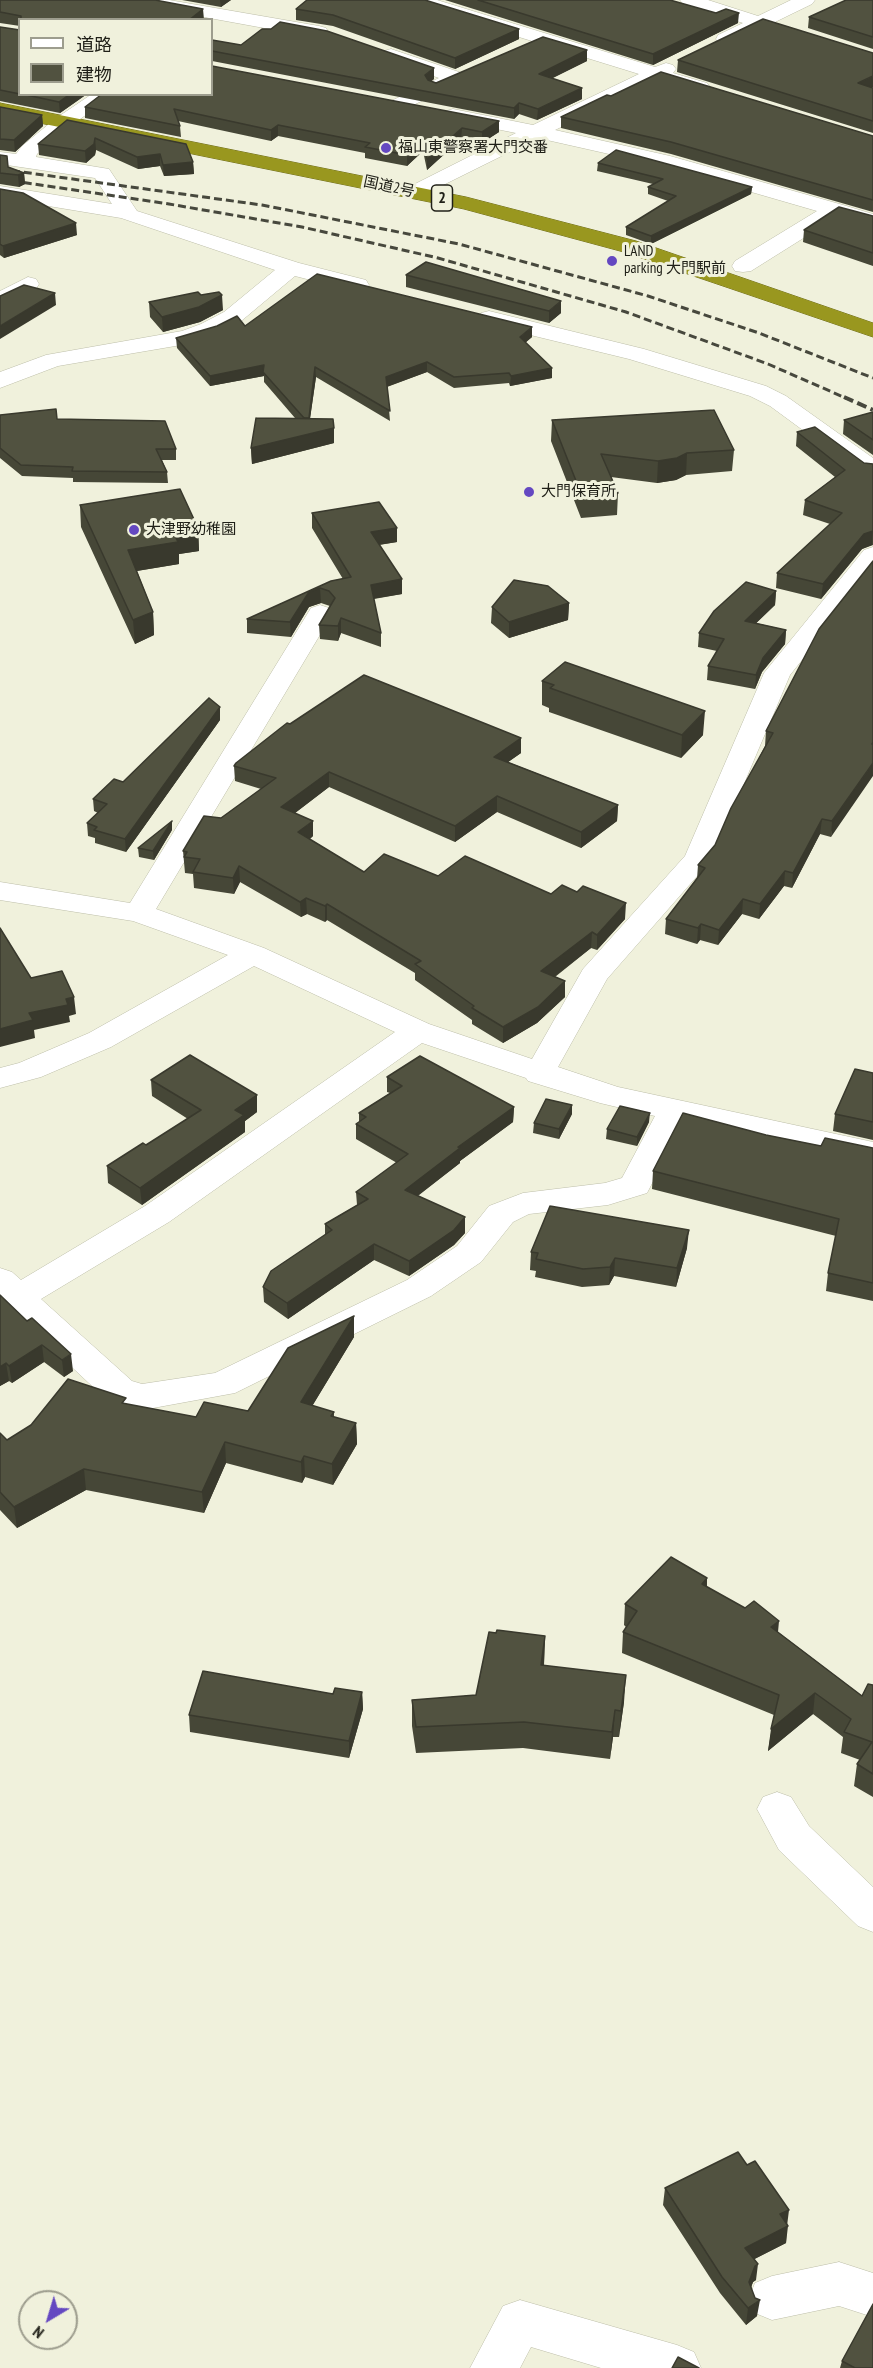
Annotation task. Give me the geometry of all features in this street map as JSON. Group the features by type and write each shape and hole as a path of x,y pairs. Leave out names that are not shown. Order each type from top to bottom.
{"highway":[{"name":"国道2号","path":"0,97 71,118"},
{"name":"国道2号","path":"0,109 71,118 422,187 639,234 743,266 873,312"},
{"name":"国道2号","path":"422,187 466,203 628,246 873,330"}],"street":[{"path":"138,0 213,18"},
{"path":"217,19 245,0"},
{"path":"418,0 714,91"},
{"path":"689,0 782,30"},
{"path":"708,48 806,0"},
{"path":"217,19 332,34"},
{"path":"520,49 541,39"},
{"path":"377,50 455,77"},
{"path":"422,187 687,58"},
{"path":"398,105 477,68"},
{"path":"27,161 26,155 29,150 103,96"},
{"path":"374,100 535,130 663,160 873,221"},
{"path":"0,158 102,173 111,184 127,213"},
{"path":"0,192 127,213 291,268 382,291"},
{"path":"743,266 836,209"},
{"path":"0,381 54,360 188,337 209,329 232,317 291,268"},
{"path":"0,300 28,284"},
{"path":"472,314 646,357 758,391 778,401 873,470"},
{"path":"539,1074 594,975 698,859 777,673 873,555"},
{"path":"139,913 320,613"},
{"path":"0,891 139,913 253,954 418,1031 539,1074 611,1096 873,1153"},
{"path":"0,1078 30,1070 100,1040 253,954"},
{"path":"418,1031 157,1214 9,1289 119,1390 142,1397 222,1384 419,1288 469,1254 501,1214 523,1204 608,1194 635,1185 674,1110"},
{"path":"777,1809 794,1838 873,1914"},
{"path":"772,2298 839,2284 873,2295"},
{"path":"494,2368 520,2322 677,2368"}],"building":[{"path":"0,0 155,0 203,9 192,18 21,18 21,16 0,12"},
{"path":"307,0 425,0 519,29 455,58 333,15 296,9"},
{"path":"478,0 670,0 716,13 726,9 739,13 653,54"},
{"path":"846,0 873,0 873,37 809,17"},
{"path":"763,19 873,53 873,76 858,83 873,88 873,121 678,60"},
{"path":"280,22 327,31 434,68 425,75 428,80 436,83 543,37 587,50 539,74 582,88 538,109 519,103 514,108 213,51 213,40 241,45 262,29 271,29"},
{"path":"0,27 18,30 18,94 0,90"},
{"path":"213,66 499,121 482,132 462,128 427,159 423,139 407,155 365,147 370,143 278,125 271,130 174,109 180,126 85,107 99,96 213,96"},
{"path":"661,72 873,136 873,200 671,142 561,117"},
{"path":"31,96 67,96 59,102"},
{"path":"0,107 42,115 14,140 0,139"},
{"path":"67,120 186,144 193,162 163,165 160,154 137,157 95,138 94,144 85,151 38,144"},
{"path":"616,150 752,187 651,236 626,227 676,196 648,187 663,179 598,163"},
{"path":"0,155 7,156 8,167 24,173 18,175 0,173"},
{"path":"0,189 23,193 76,223 3,246 0,244"},
{"path":"839,207 873,216 873,253 804,230"},
{"path":"426,262 561,301 549,311 406,275"},
{"path":"317,274 532,327 520,337 552,368 511,376 509,373 454,377 427,362 386,377 390,411 315,367 309,418 304,418 263,372 264,365 210,376 176,338 217,326 237,316 245,326"},
{"path":"24,285 55,293 0,326 0,296"},
{"path":"198,292 201,295 219,292 222,295 199,307 162,317 149,302"},
{"path":"56,409 57,419 165,421 176,449 156,449 167,472 72,471 73,467 21,465 0,448 0,415"},
{"path":"714,410 734,450 687,453 677,458 658,461 601,454 618,493 582,496 552,420"},
{"path":"873,412 873,440 844,420"},
{"path":"256,418 333,419 334,428 251,448"},
{"path":"815,427 864,463 873,464 873,531 864,534 823,584 777,573 842,513 805,500 845,470 797,432"},
{"path":"180,489 198,528 173,532 178,542 128,550 153,612 133,620 80,505"},
{"path":"379,502 397,528 371,532 402,579 371,585 381,633 341,618 338,626 319,625 335,598 329,591 320,588 309,592 290,622 247,619 331,581 351,577 312,513"},
{"path":"873,561 873,763 832,821 822,819 793,873 785,871 760,904 743,899 719,930 701,924 698,928 666,919 705,868 698,865 715,845 731,808 773,733 766,731 819,629"},
{"path":"514,580 548,586 569,603 509,622 492,607"},
{"path":"746,582 776,591 745,621 786,630 763,658 756,675 708,666 724,639 699,633 714,611"},
{"path":"565,662 705,711 682,735 550,688 554,685 542,681"},
{"path":"364,675 521,738 494,757 618,805 581,832 497,796 455,826 329,772 281,807 313,821 298,832 364,872 384,854 438,876 465,856 551,894 562,885 577,892 583,886 626,903 597,935 592,932 541,971 565,981 538,1007 503,1027 472,1008 474,1006 415,964 421,961 327,904 325,906 306,898 300,902 239,866 233,878 193,872 200,859 184,857 187,852 183,851 204,816 221,818 276,778 234,766 236,763 287,723 290,724"},
{"path":"209,698 220,707 125,839 94,830 97,827 87,823 107,804 93,799 114,779 123,782"},
{"path":"172,821 153,851 138,848"},
{"path":"0,928 31,978 62,971 74,997 66,999 68,1005 29,1013 33,1020 0,1029"},
{"path":"190,1055 257,1095 235,1110 244,1115 140,1188 107,1166 143,1143 146,1145 201,1110 151,1080"},
{"path":"420,1056 514,1107 458,1147 460,1148 405,1190 465,1217 454,1230 409,1261 374,1244 287,1303 263,1287 271,1271 332,1230 325,1224 368,1199 356,1192 408,1154 356,1124 366,1117 359,1113 402,1086 387,1077"},
{"path":"855,1069 873,1073 873,1122 835,1114"},
{"path":"546,1099 572,1105 559,1129 534,1123"},
{"path":"620,1106 650,1113 637,1137 607,1129"},
{"path":"683,1113 766,1135 821,1146 825,1138 873,1148 873,1283 828,1273 839,1219 653,1171"},
{"path":"550,1206 689,1230 677,1268 615,1258 610,1267 583,1269 536,1259 538,1253 531,1252"},
{"path":"0,1295 27,1321 32,1318 71,1354 62,1360 42,1345 9,1366 6,1363 0,1367"},
{"path":"354,1316 301,1402 334,1412 331,1416 356,1423 332,1464 304,1456 301,1462 225,1442 202,1492 84,1469 14,1507 0,1492 0,1433 7,1440 31,1425 68,1379 126,1398 122,1403 196,1417 204,1402 248,1411 288,1348"},
{"path":"671,1557 707,1578 702,1584 745,1608 754,1601 779,1621 771,1627 862,1696 868,1684 873,1685 873,1774 857,1764 872,1742 844,1732 851,1719 815,1693 771,1729 779,1695 623,1632 637,1611 625,1604"},
{"path":"497,1630 545,1636 541,1665 626,1675 621,1711 615,1710 612,1732 524,1722 416,1727 412,1700 476,1695 489,1632 496,1633"},
{"path":"203,1671 333,1694 335,1688 362,1692 349,1741 189,1715"},
{"path":"738,2152 747,2165 755,2161 789,2210 780,2214 788,2226 745,2248 758,2264 749,2282 755,2298 760,2300 748,2308 722,2277 665,2188"},
{"path":"873,2304 873,2368 855,2368 842,2361"},
{"path":"678,2357 699,2368 672,2368"}],"railway":[{"path":"0,169 262,205 459,244 648,296 759,333 873,378"},
{"path":"0,179 169,204 302,227 438,258 626,312 768,364 848,399"},
{"path":"844,397 873,410"}],"place":[{"name":"福山東警察署大門交番","path":"386,148"},
{"name":"LAND parking 大門駅前","path":"612,261"},
{"name":"大門保育所","path":"529,492"},
{"name":"大津野幼稚園","path":"134,530"}]}
